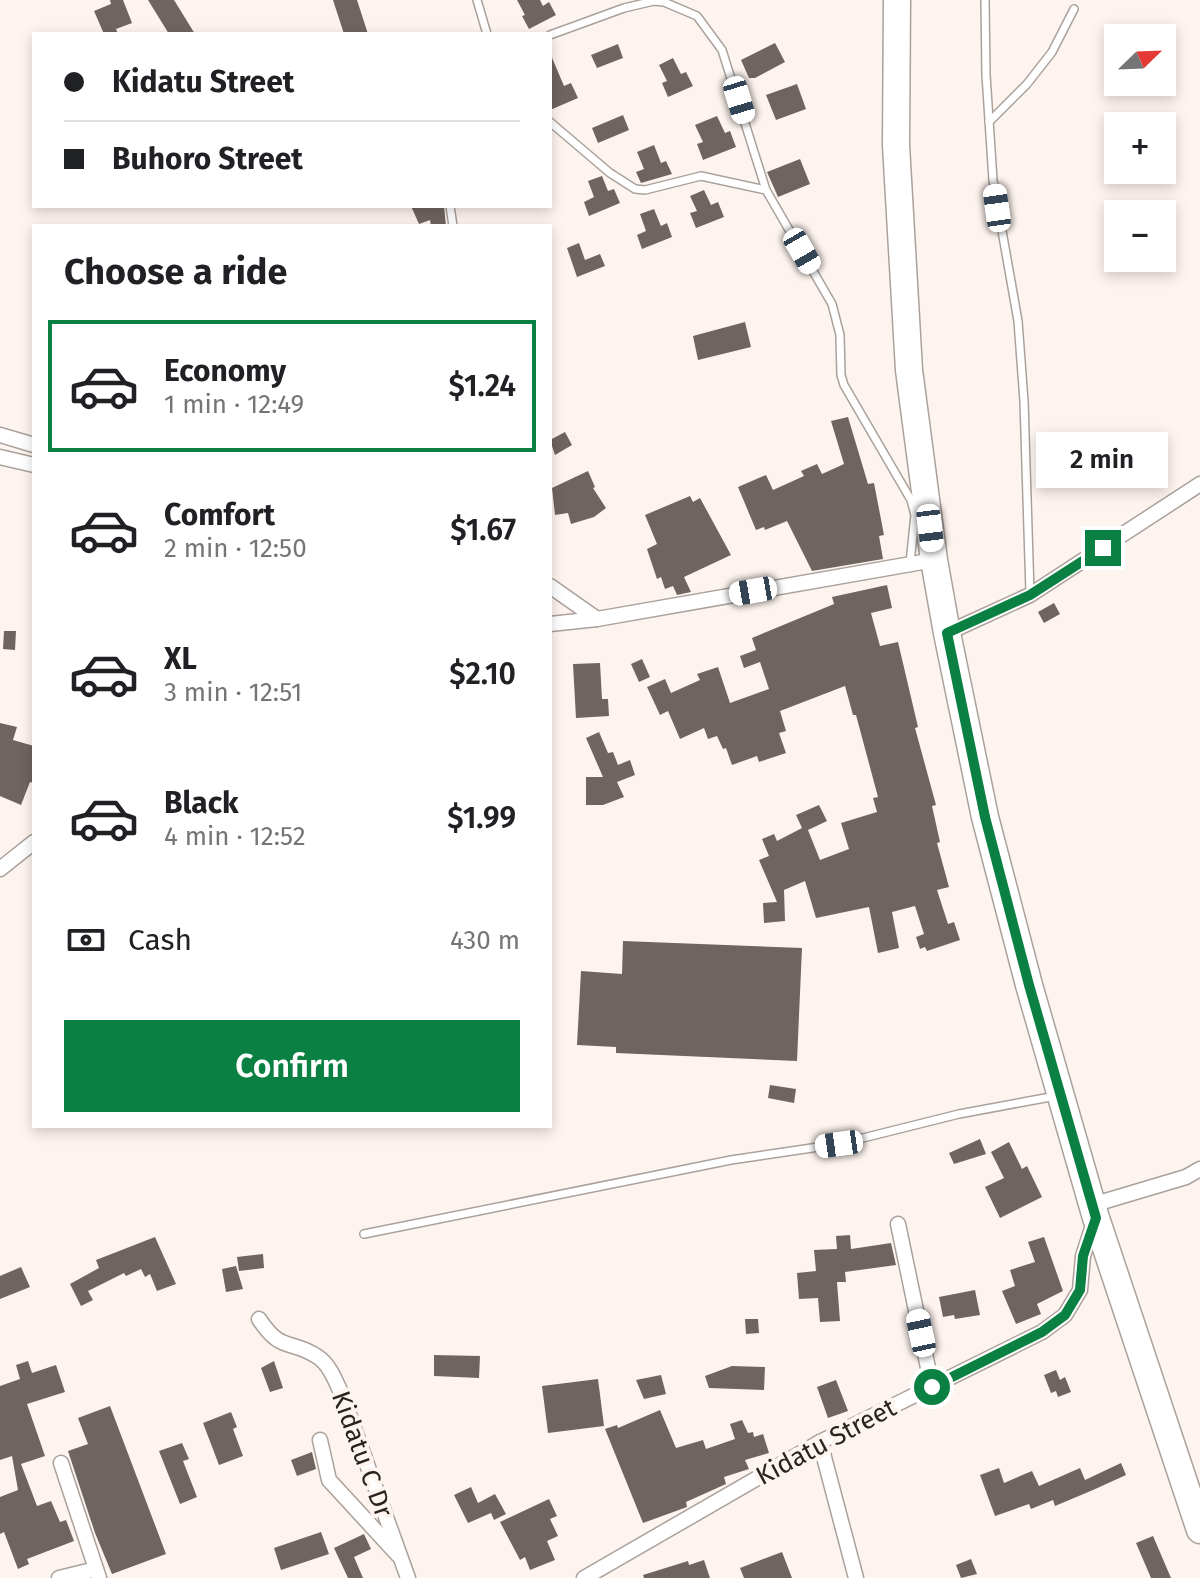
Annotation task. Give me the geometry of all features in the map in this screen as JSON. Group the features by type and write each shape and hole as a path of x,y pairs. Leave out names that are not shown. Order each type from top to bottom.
{"highway":[{"path":"897,0 896,145 922,561 947,633 985,817 1094,1212 1200,1530"}],"street":[{"path":"0,435 32,444"},
{"path":"0,457 32,465"},
{"path":"947,633 1030,595 1200,484"},
{"path":"552,624 597,619 922,561"},
{"path":"552,587 597,619"},
{"path":"0,869 32,844"},
{"path":"1094,1212 1200,1169"},
{"name":"Kidatu Street","path":"584,1578 820,1442 1042,1332 1065,1315 1080,1290 1083,1256 1094,1212"},
{"path":"898,1224 932,1387"},
{"name":"Kidatu C Dr","path":"259,1319 270,1336 279,1343 320,1358 331,1371 408,1578"},
{"path":"320,1440 329,1480 401,1558"},
{"path":"820,1442 856,1578"},
{"path":"59,1578 98,1573 61,1463"}],"lane":[{"path":"477,0 486,32"},
{"path":"985,0 993,180 1019,334 1030,595"},
{"path":"552,34 624,8 654,1 697,16 722,50 766,190 832,304 840,335 844,385 911,500 922,561"},
{"path":"989,122 1027,84 1052,52 1074,9"},
{"path":"552,124 610,173 635,189 645,190 701,176 766,190"},
{"path":"364,1234 731,1160 839,1144 959,1114 1062,1095"}],"building":[{"path":"110,0 123,0 132,23 116,29 117,32 103,32 94,11 111,4"},
{"path":"148,0 174,0 194,32 168,32"},
{"path":"333,0 357,0 367,32 343,32"},
{"path":"517,0 540,0 543,6 549,2 556,15 529,29"},
{"path":"775,43 785,62 755,78 749,78 741,60"},
{"path":"618,44 623,58 597,68 591,55"},
{"path":"552,58 564,86 571,83 578,98 552,109"},
{"path":"673,58 681,74 686,72 693,86 668,97 662,83 667,81 659,65"},
{"path":"797,84 806,109 776,120 766,95"},
{"path":"623,115 629,130 598,143 592,128"},
{"path":"717,116 725,133 730,131 736,147 703,160 697,144 703,142 695,125"},
{"path":"654,145 661,163 666,161 672,174 641,183 636,172 644,169 637,152"},
{"path":"800,159 810,184 778,197 767,172"},
{"path":"602,176 608,191 614,189 620,203 589,216 584,202 594,197 588,181"},
{"path":"704,190 711,205 718,202 724,217 696,228 690,213 697,211 690,196"},
{"path":"412,208 444,208 446,224 431,224 430,220 419,224"},
{"path":"654,209 661,226 667,223 672,237 642,249 637,235 646,231 640,214"},
{"path":"579,243 585,260 600,254 605,266 577,277 567,248"},
{"path":"745,322 751,347 698,360 693,336"},
{"path":"848,417 868,484 874,483 884,535 879,536 883,559 812,571 787,521 765,530 764,527 756,530 738,487 766,475 773,490 804,476 801,471 817,464 822,474 844,464 831,421"},
{"path":"565,432 572,445 555,455 552,439"},
{"path":"588,471 593,488 606,508 594,517 571,524 568,513 555,515 552,488"},
{"path":"690,496 693,502 700,498 731,555 684,577 691,592 677,595 673,586 665,589 661,577 657,579 647,549 657,544 645,515"},
{"path":"887,585 892,608 871,613 880,646 898,642 918,727 915,728 936,805 932,806 940,842 937,843 949,887 937,890 948,924 954,922 960,940 927,951 925,947 920,949 916,937 924,934 915,906 892,912 899,948 878,953 869,907 816,918 805,881 784,890 785,921 764,923 763,903 777,902 759,860 769,856 762,839 774,834 777,841 802,828 796,815 819,805 827,821 808,830 820,860 849,849 841,823 877,812 873,798 878,797 845,686 780,711 786,731 779,733 786,753 759,762 757,756 732,765 726,748 723,749 717,736 708,739 704,728 680,739 668,711 660,715 647,687 665,679 671,693 700,680 697,674 718,667 730,703 769,689 760,662 744,668 740,656 756,650 752,638 834,604 832,597"},
{"path":"1054,603 1060,614 1044,623 1038,612"},
{"path":"4,631 16,631 15,650 3,649"},
{"path":"642,659 650,677 639,682 631,664"},
{"path":"600,663 602,699 608,699 609,716 576,718 573,664"},
{"path":"0,723 17,727 13,740 32,745 32,782 21,805 0,796"},
{"path":"599,732 608,753 613,752 618,765 630,760 635,775 617,782 624,797 603,805 586,805 586,777 603,777 586,738"},
{"path":"623,941 802,948 797,1061 616,1053 616,1047 577,1045 581,971 622,974"},
{"path":"770,1085 796,1089 794,1103 768,1098"},
{"path":"980,1139 986,1154 954,1164 949,1153"},
{"path":"1009,1142 1022,1169 1027,1166 1042,1197 1000,1218 985,1187 1004,1178 991,1152"},
{"path":"850,1235 851,1249 891,1243 896,1265 845,1272 846,1282 837,1282 840,1321 820,1322 818,1298 799,1299 797,1273 816,1271 814,1250 837,1249 836,1236"},
{"path":"155,1237 176,1284 157,1291 150,1274 145,1277 141,1269 126,1276 124,1273 88,1291 93,1300 81,1306 70,1284 99,1268 96,1260"},
{"path":"1044,1237 1063,1291 1037,1304 1041,1314 1016,1324 1002,1291 1015,1286 1010,1270 1035,1262 1028,1242"},
{"path":"263,1254 264,1268 239,1271 237,1257"},
{"path":"236,1266 243,1289 226,1292 222,1269"},
{"path":"21,1267 30,1287 0,1299 0,1276"},
{"path":"975,1290 980,1315 955,1319 954,1315 943,1317 939,1297"},
{"path":"745,1319 758,1319 759,1333 746,1334"},
{"path":"434,1355 480,1356 479,1378 434,1376"},
{"path":"28,1361 32,1373 56,1365 65,1392 27,1404 45,1456 21,1464 37,1506 51,1501 60,1522 66,1520 74,1541 27,1559 29,1564 18,1569 4,1532 0,1534 0,1497 18,1490 12,1456 0,1460 0,1386 20,1379 16,1365"},
{"path":"274,1361 283,1388 270,1392 261,1368"},
{"path":"732,1366 765,1367 764,1390 709,1388 705,1376"},
{"path":"1056,1370 1060,1380 1065,1377 1071,1392 1058,1397 1056,1391 1051,1393 1044,1375"},
{"path":"661,1375 666,1394 644,1399 636,1380"},
{"path":"598,1379 604,1426 548,1433 542,1386"},
{"path":"836,1380 848,1411 828,1418 817,1387"},
{"path":"110,1406 166,1554 112,1574 68,1451 88,1444 78,1418"},
{"path":"660,1410 676,1448 703,1440 706,1449 735,1439 730,1424 742,1420 748,1433 753,1432 754,1437 763,1434 769,1453 745,1460 749,1469 724,1477 726,1484 686,1502 687,1507 643,1523 605,1429 617,1425 618,1428"},
{"path":"231,1412 237,1427 233,1429 243,1456 219,1465 203,1423"},
{"path":"182,1443 189,1459 183,1461 197,1497 180,1504 159,1451"},
{"path":"312,1452 316,1469 297,1476 291,1460"},
{"path":"1121,1463 1126,1475 1055,1506 1053,1500 1031,1509 1029,1504 995,1516 980,1475 999,1468 1004,1483 1032,1471 1039,1486 1080,1468 1085,1480"},
{"path":"471,1487 478,1503 495,1494 506,1514 494,1520 491,1513 468,1523 454,1495"},
{"path":"549,1499 557,1516 550,1519 558,1536 547,1541 555,1560 530,1570 525,1557 520,1560 500,1522"},
{"path":"321,1532 329,1554 281,1570 274,1548"},
{"path":"364,1534 371,1549 354,1557 363,1578 348,1578 334,1548"},
{"path":"1153,1536 1171,1578 1151,1578 1136,1543"},
{"path":"782,1552 792,1578 744,1578 740,1568"},
{"path":"971,1559 977,1574 961,1578 956,1565"},
{"path":"704,1560 710,1578 644,1578 643,1575 688,1561 689,1565"}],"route":[{"path":"932,1387 1042,1332 1065,1315 1080,1290 1083,1256 1096,1218 1029,985 985,817 947,633 1030,595 1103,548"}]}
